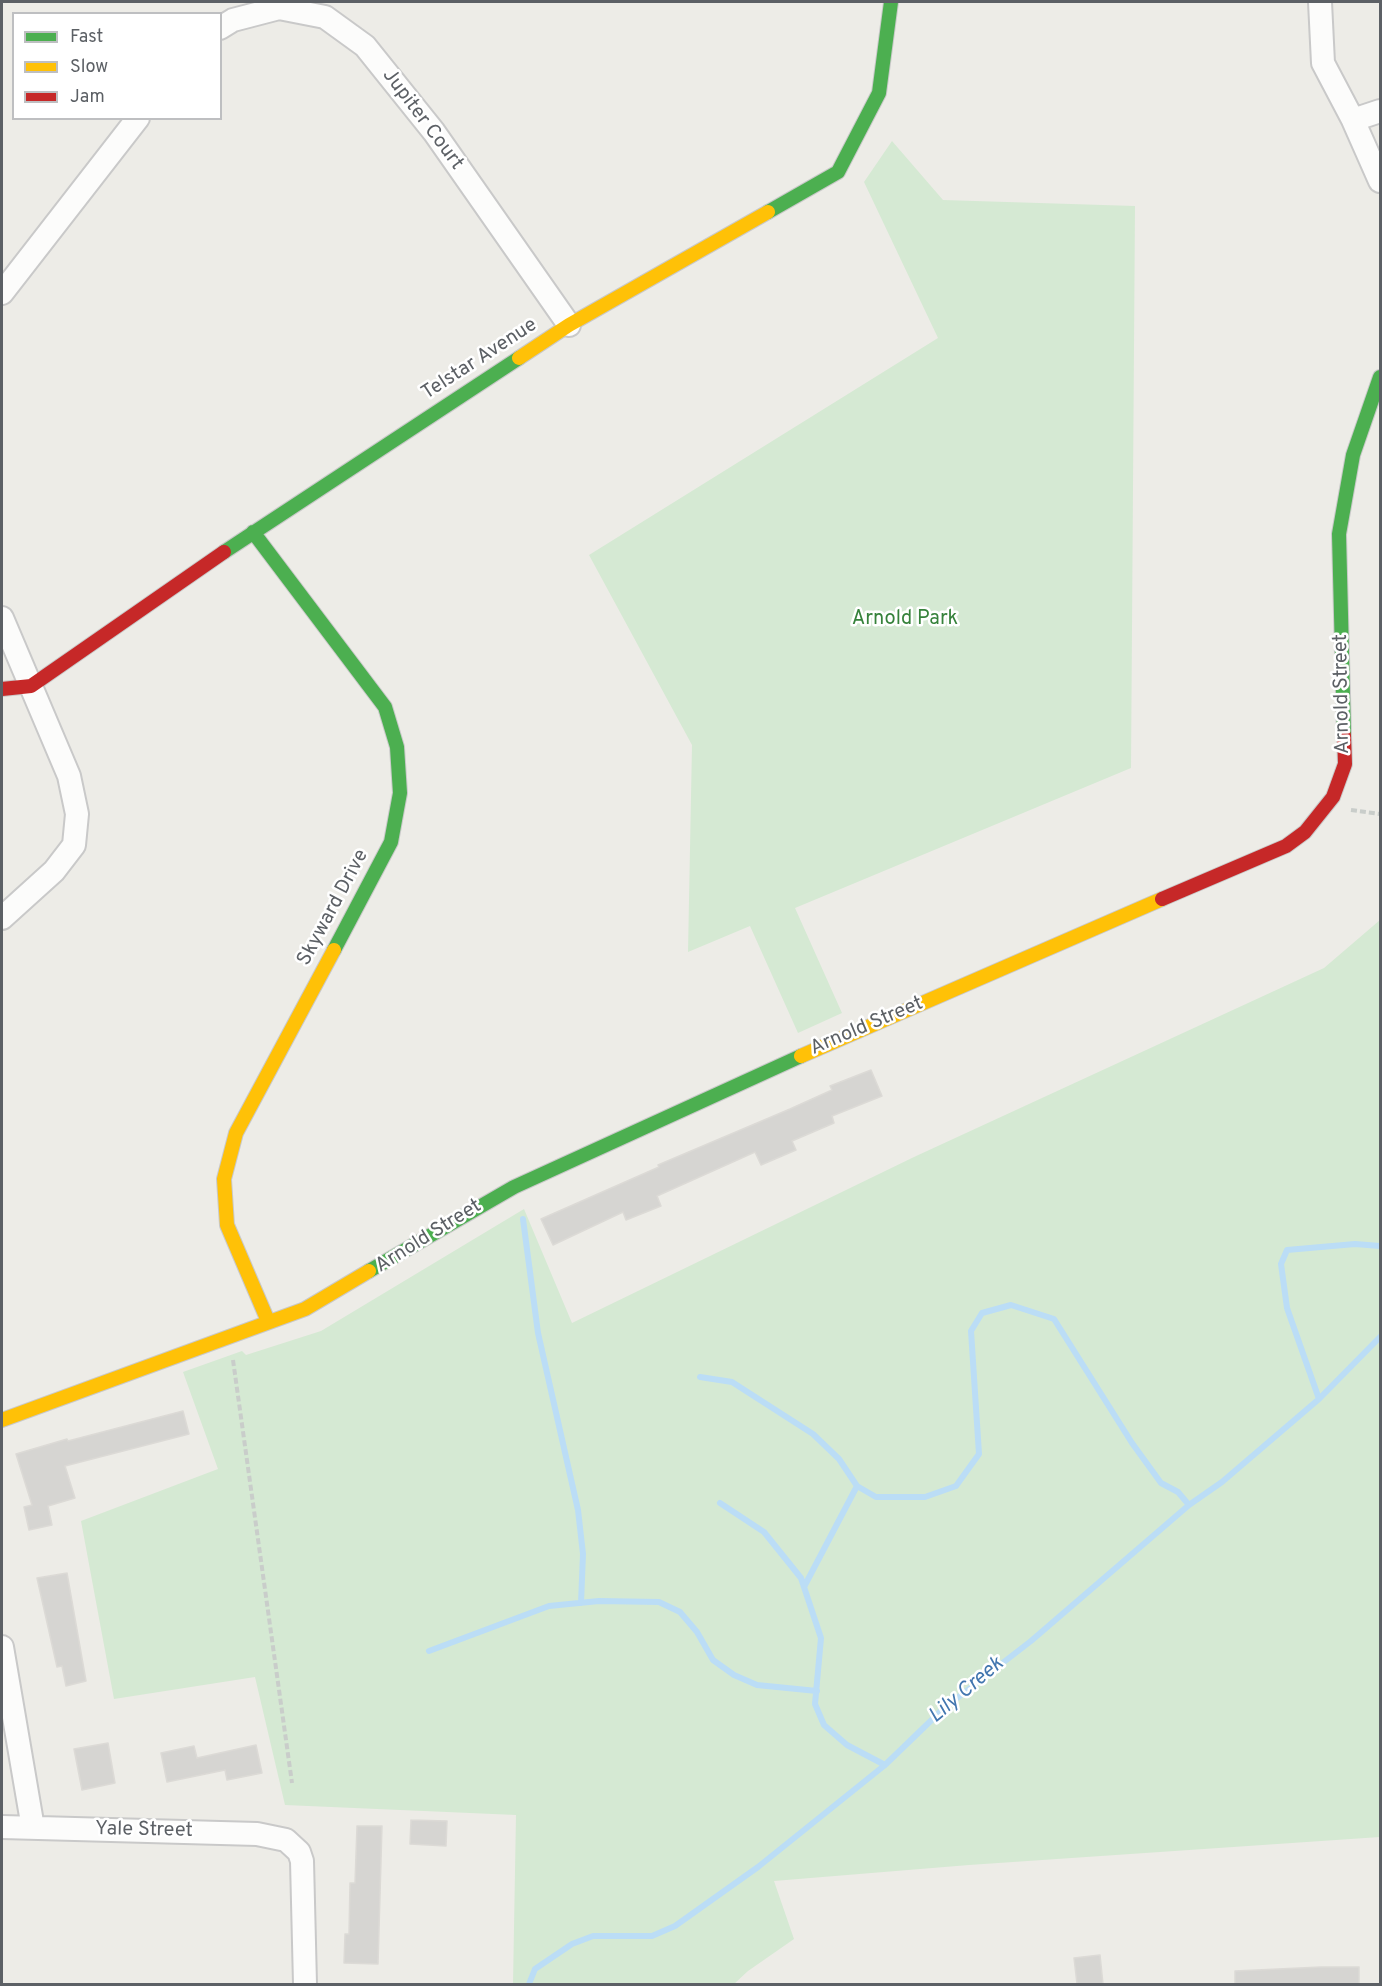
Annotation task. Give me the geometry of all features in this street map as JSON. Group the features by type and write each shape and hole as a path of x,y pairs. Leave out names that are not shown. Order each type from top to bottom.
{"street":[{"name":"Telstar Avenue","path":"2,689 31,686 253,532 569,325 838,172 879,93 891,2"},
{"path":"1320,2 1323,63 1353,120 1380,181"},
{"name":"Jupiter Court","path":"222,27 233,20 279,8 325,17 365,46 434,132 569,325"},
{"path":"1353,120 1380,111"},
{"path":"2,293 136,120"},
{"name":"Arnold Street","path":"2,1420 305,1309 328,1298 456,1218 514,1186 879,1021 1286,846 1305,832 1333,797 1345,764 1340,534 1353,455 1380,377"},
{"name":"Skyward Drive","path":"253,532 385,707 397,747 400,794 391,842 236,1133 224,1179 227,1225 268,1321"},
{"path":"2,618 69,776 77,814 75,845 54,871 2,918"},
{"path":"2,1647 33,1828"},
{"name":"Yale Street","path":"2,1827 257,1834 286,1840 299,1852 302,1861 305,1984"}],"path":[{"path":"230,1336 292,1783"}],"green space":[{"name":"Arnold Park","path":"892,141 943,200 1135,206 1131,768 795,908 842,1013 798,1033 750,926 688,952 692,745 589,555 938,338 864,182"},
{"path":"1380,920 1380,1837 969,1865 774,1881 794,1939 748,1971 734,1984 513,1984 516,1815 285,1805 255,1677 114,1699 81,1521 218,1469 183,1372 242,1351 246,1355 321,1331 524,1209 572,1323 914,1157 1324,968"}],"building":[{"path":"871,1070 882,1096 832,1116 834,1123 792,1141 796,1150 761,1165 755,1152 657,1196 661,1206 626,1220 623,1212 553,1245 541,1219 659,1167 658,1165 832,1090 830,1086"},
{"path":"183,1411 189,1434 65,1466 75,1498 48,1506 52,1525 29,1530 24,1507 32,1505 16,1454 67,1439 68,1441"},
{"path":"67,1573 86,1681 66,1686 62,1666 57,1667 37,1578"},
{"path":"108,1743 115,1783 82,1790 74,1749"},
{"path":"256,1745 262,1773 227,1780 225,1770 167,1782 161,1753 194,1746 197,1758"},
{"path":"411,1820 447,1821 446,1846 410,1844"},
{"path":"357,1826 382,1826 378,1964 344,1963 345,1934 349,1934 350,1883 355,1883"},
{"path":"1100,1955 1103,1984 1077,1984 1074,1958"},
{"path":"1359,1967 1359,1984 1235,1984 1235,1971"}],"waterway":[{"path":"523,1219 538,1333 578,1510 583,1554 581,1603"},
{"path":"1319,1399 1287,1308 1281,1264 1287,1250 1355,1244 1380,1246"},
{"path":"700,1377 732,1382 813,1434 839,1459 857,1486 876,1497 925,1497 956,1486 979,1454 971,1331 982,1313 1011,1305 1054,1319 1132,1443 1161,1483 1178,1492 1189,1505"},
{"name":"Lily Creek","path":"529,1984 535,1969 572,1944 593,1936 652,1936 675,1926 758,1867 885,1765 943,1709 1031,1641 1189,1505 1222,1482 1319,1399 1380,1337"},
{"path":"804,1587 857,1486"},
{"path":"720,1503 764,1532 801,1578 821,1638 815,1704 824,1725 847,1745 885,1765"},
{"path":"429,1651 549,1606 599,1601 659,1602 680,1612 697,1632 713,1660 734,1675 757,1685 817,1691"}],"traffic: fast":[{"path":"768,212 838,172 879,93 891,2"},
{"path":"224,552 519,358"},
{"path":"1344,735 1339,534 1353,455 1380,377"},
{"path":"253,532 385,707 397,747 400,793 391,842 334,950"},
{"path":"369,1271 514,1187 801,1056"}],"traffic: slow":[{"path":"519,358 569,325 768,212"},
{"path":"801,1056 1162,899"},
{"path":"268,1321 227,1225 224,1179 236,1133 334,950"},
{"path":"2,1420 305,1309 369,1271"}],"traffic: jam":[{"path":"2,689 31,686 224,552"},
{"path":"1162,899 1286,846 1305,832 1333,797 1345,764 1344,735"}]}
